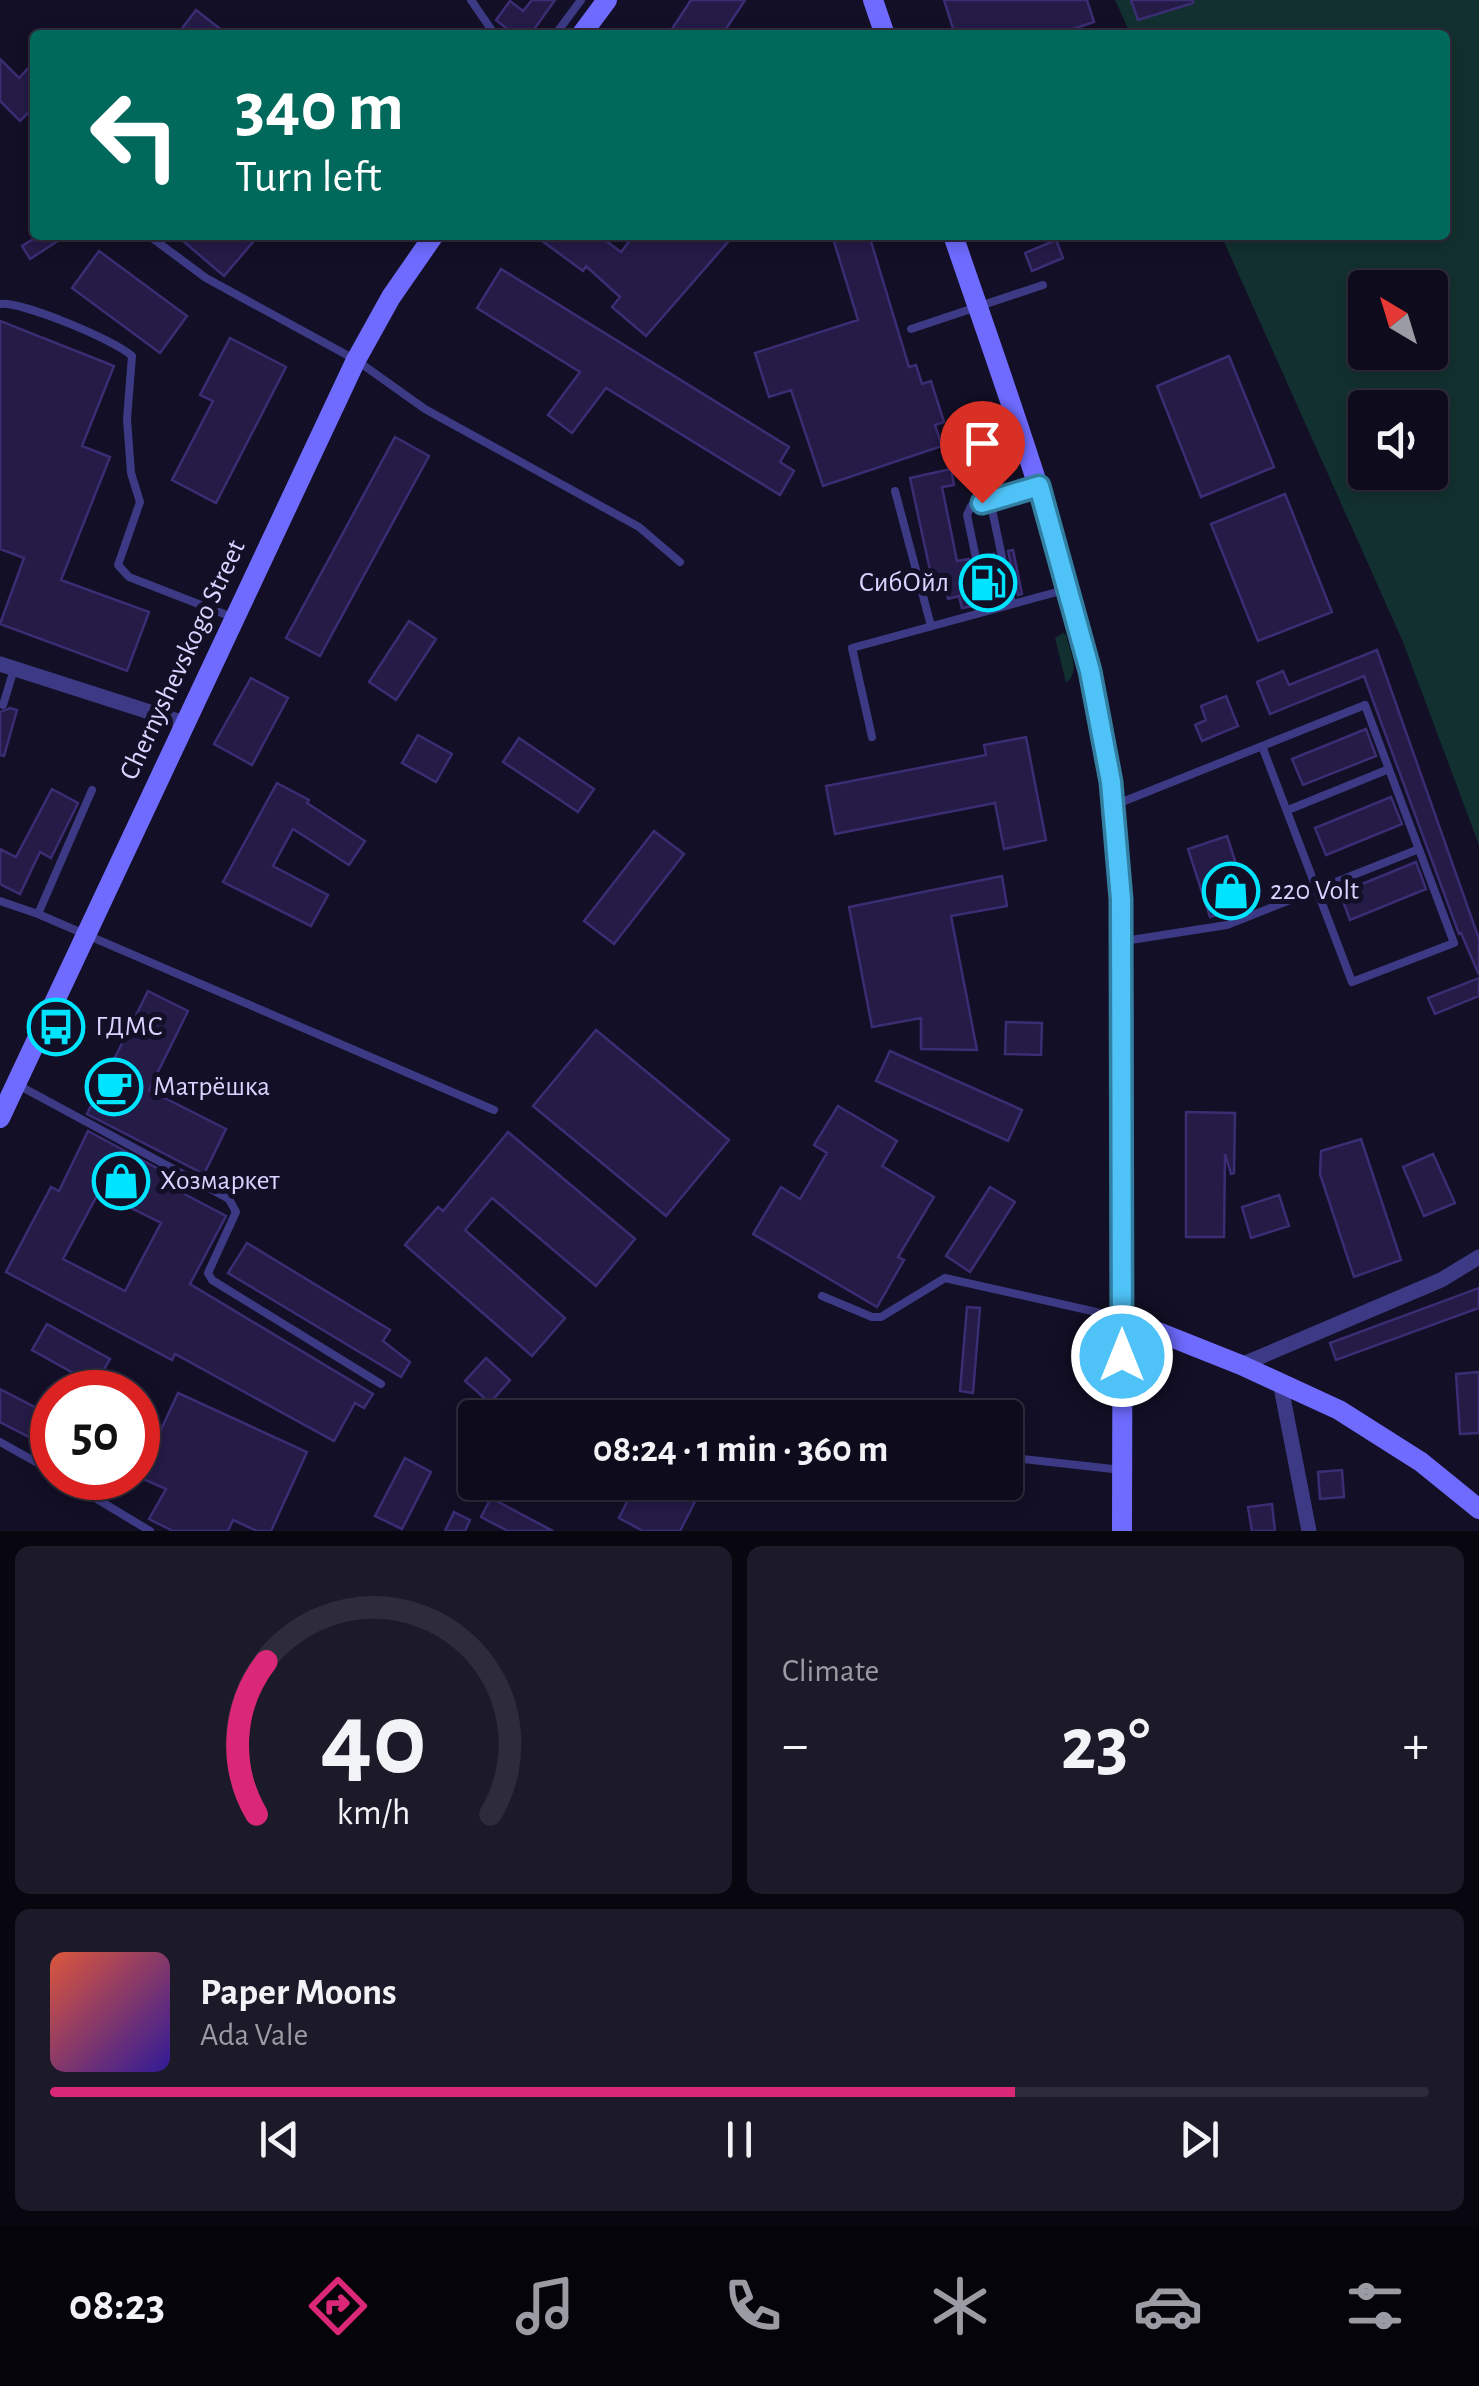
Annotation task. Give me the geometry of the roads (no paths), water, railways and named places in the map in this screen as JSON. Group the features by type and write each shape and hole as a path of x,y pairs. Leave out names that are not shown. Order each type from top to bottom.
{"main road":[{"path":"586,30 607,0"},
{"path":"873,0 882,30"},
{"name":"Chernyshevskogo Street","path":"0,1118 356,360 391,297 431,240"},
{"path":"954,240 1039,486 1070,589 1090,671 1113,806 1121,942 1122,1531"},
{"path":"1122,1318 1241,1365 1339,1410 1421,1462 1479,1509"}],"street":[{"path":"7,666 184,722"},
{"path":"1241,1365 1442,1280 1479,1257"},
{"path":"1280,1382 1309,1531"}],"lane":[{"path":"471,0 492,30"},
{"path":"560,30 581,0"},
{"path":"155,240 206,278 356,360 425,409 639,528 680,562"},
{"path":"911,329 1043,285"},
{"path":"0,304 12,303 60,320 132,356 127,419 131,473 140,502 118,565 129,576 233,617"},
{"path":"987,611 967,515 971,506 1039,486"},
{"path":"895,490 931,626"},
{"path":"996,499 992,504 1012,604"},
{"path":"872,737 852,648 1070,589"},
{"path":"3,706 7,666"},
{"path":"1113,806 1262,746 1365,705 1454,943 1352,982 1262,746"},
{"path":"1288,810 1389,769"},
{"path":"38,914 92,790"},
{"path":"1121,942 1226,925 1419,849"},
{"path":"0,901 494,1110"},
{"path":"16,1084 229,1199 236,1212 208,1273 212,1280 380,1384"},
{"path":"822,1296 872,1317 881,1317 945,1278 1122,1318"},
{"path":"0,1442 30,1459"},
{"path":"1023,1459 1122,1470"},
{"path":"99,1500 150,1531"}],"place":[{"name":"СибОйл","path":"988,583"},
{"name":"220 Volt","path":"1231,891"},
{"name":"ГДМС","path":"56,1027"},
{"name":"Матрёшка","path":"114,1087"},
{"name":"Хозмаркет","path":"121,1181"}]}
